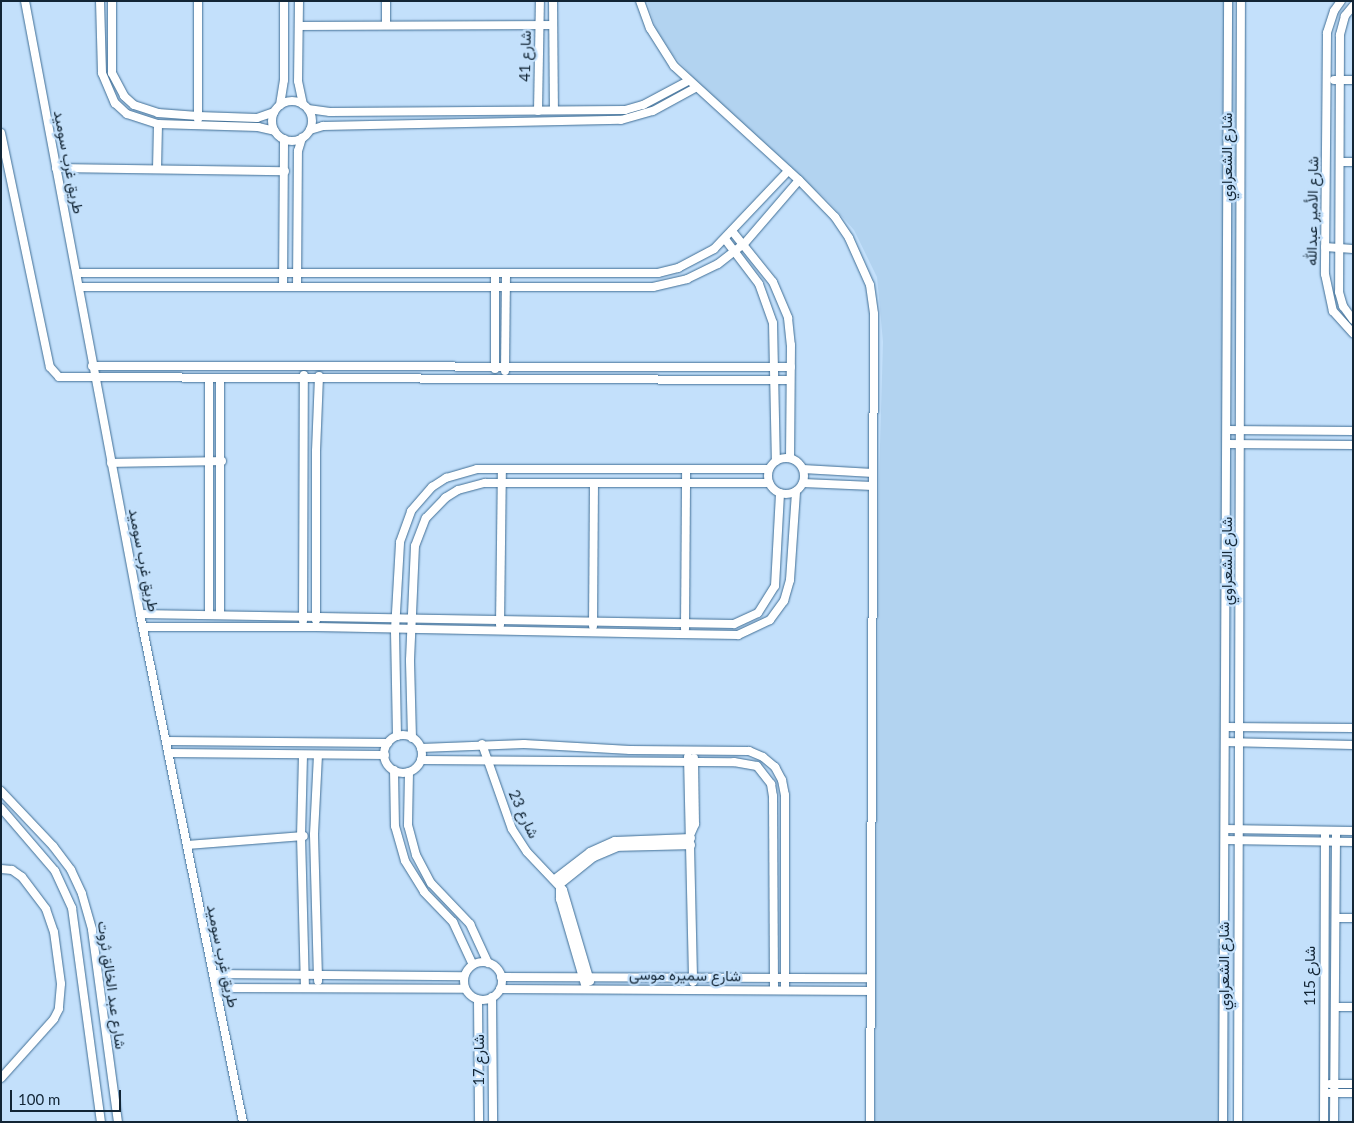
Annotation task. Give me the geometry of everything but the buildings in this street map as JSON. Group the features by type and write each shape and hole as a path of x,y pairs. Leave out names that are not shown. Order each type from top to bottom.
{"street":[{"name":"طريق غرب سوميد","path":"25,1 80,287 94,377 140,614 217,988 242,1122"},
{"path":"100,1 102,73 106,89 127,114 158,124 258,127 275,131 284,139 302,138"},
{"path":"112,1 112,73 124,96 145,110 198,116 257,118 274,112 280,105 291,101 330,112 625,110 643,105 688,81"},
{"path":"198,1 198,126"},
{"path":"280,105 284,80 284,1"},
{"path":"299,1 298,81 312,119 310,130"},
{"path":"386,1 386,25"},
{"name":"شارع 41","path":"540,1 539,25 546,111"},
{"name":"شارع 41","path":"546,111 553,1"},
{"path":"640,1 660,48 688,81 799,180 835,217 849,238 870,285 874,314 870,1122"},
{"name":"شارع الشعراوي","path":"1223,1122 1228,1"},
{"name":"شارع الشعراوي","path":"1238,1122 1241,1"},
{"name":"شارع الأمير عبدالله","path":"1341,1 1334,11 1327,33 1325,247 1327,294 1334,311 1353,333"},
{"name":"شارع الأمير عبدالله","path":"1353,6 1345,16 1340,35 1340,248 1338,292 1343,306 1353,320"},
{"path":"299,26 552,24"},
{"path":"1327,80 1353,80"},
{"path":"297,287 298,151 302,138 310,130 323,126 547,123 632,118 653,111 695,88"},
{"path":"546,111 547,123"},
{"path":"274,112 275,131"},
{"path":"157,169 158,124"},
{"path":"1,133 51,370 62,377 790,380"},
{"path":"282,287 284,139"},
{"path":"1326,158 1353,162"},
{"path":"56,168 285,171"},
{"path":"77,272 658,273 697,260 725,239 788,171"},
{"path":"1326,180 1333,182 1340,179"},
{"path":"80,287 653,287 703,273 735,251 744,244 799,180"},
{"path":"732,232 744,244 773,282 784,306 790,332 790,458 803,469 873,473"},
{"path":"725,239 759,284 770,310 775,336 776,461"},
{"path":"1325,247 1353,248"},
{"path":"495,274 495,378"},
{"path":"505,378 506,274"},
{"path":"92,366 303,368 495,366 790,367"},
{"path":"303,368 304,626"},
{"path":"316,627 316,451 319,368"},
{"path":"209,378 209,614"},
{"path":"220,378 222,461 219,525 220,614"},
{"path":"209,428 220,428"},
{"path":"1227,430 1353,431"},
{"path":"1227,444 1353,446"},
{"path":"140,614 316,615 396,620 734,624 747,620 767,604 776,576 780,493 770,483 769,469 776,461 790,458"},
{"path":"111,464 222,461"},
{"path":"397,736 395,630 398,562 404,526 420,498 446,478 477,469 686,471 769,469"},
{"path":"500,632 502,469"},
{"path":"143,627 304,626 411,631 686,635 749,632 778,611 790,580 796,491 803,483 803,469"},
{"path":"560,470 560,483"},
{"path":"686,471 686,635"},
{"path":"412,738 411,631 414,562 420,530 435,507 458,490 503,483 770,483"},
{"path":"594,483 594,633"},
{"path":"803,483 873,486"},
{"path":"780,493 796,491"},
{"path":"208,525 219,525"},
{"path":"404,526 420,530"},
{"path":"208,558 219,558"},
{"path":"398,562 414,562"},
{"path":"1225,727 1353,728"},
{"path":"217,988 465,989 478,1000 492,997 500,989 501,977 488,964 470,924 431,883 416,855 408,825 409,772 421,760 421,748 412,738 397,736 388,743 385,755 394,770 395,826 405,861 424,892 453,922 473,965"},
{"path":"166,741 388,743"},
{"path":"1225,742 1240,744 1353,744"},
{"path":"421,748 482,744 749,751 769,762 782,780 785,990"},
{"name":"شارع 23","path":"482,744 512,829 527,852 558,882"},
{"path":"691,750 688,825 691,839 693,989"},
{"path":"168,753 385,755"},
{"path":"304,755 302,836 305,988"},
{"path":"318,755 314,835 318,988"},
{"path":"421,760 691,761 746,762 757,766 772,784 774,990"},
{"path":"394,770 409,772"},
{"name":"شارع عبد الخالق ثروت","path":"1,790 54,846 71,870 82,894 92,930 118,1122"},
{"path":"1,803 8,797"},
{"name":"شارع عبد الخالق ثروت","path":"1,808 55,871 72,908 101,1122"},
{"path":"1225,829 1353,831"},
{"name":"شارع 115","path":"1324,1122 1325,831"},
{"name":"شارع 115","path":"1334,1122 1336,832"},
{"path":"187,845 314,835"},
{"path":"589,988 558,882 594,857 617,847 691,839"},
{"path":"1225,840 1353,842"},
{"path":"1,869 12,870 22,877 46,909 54,932 61,984 59,1009 54,1019 2,1075"},
{"path":"303,893 316,892"},
{"path":"1336,918 1353,918"},
{"path":"465,989 464,976 473,965 488,964"},
{"path":"214,974 464,976"},
{"name":"شارع سميره موسى","path":"501,977 870,978"},
{"name":"شارع سميره موسى","path":"500,989 870,991"},
{"name":"شارع 17","path":"492,997 493,1122"},
{"name":"شارع 17","path":"478,1000 479,1122"},
{"path":"1335,1007 1353,1007"},
{"path":"1324,1084 1353,1084"},
{"path":"1325,1092 1353,1093"}],"shaded area":[{"path":"647,1 1235,1 1236,281 1229,839 1231,1122 875,1122 879,480 883,342 877,277 854,230 828,201 699,84 673,55 656,29"}]}
